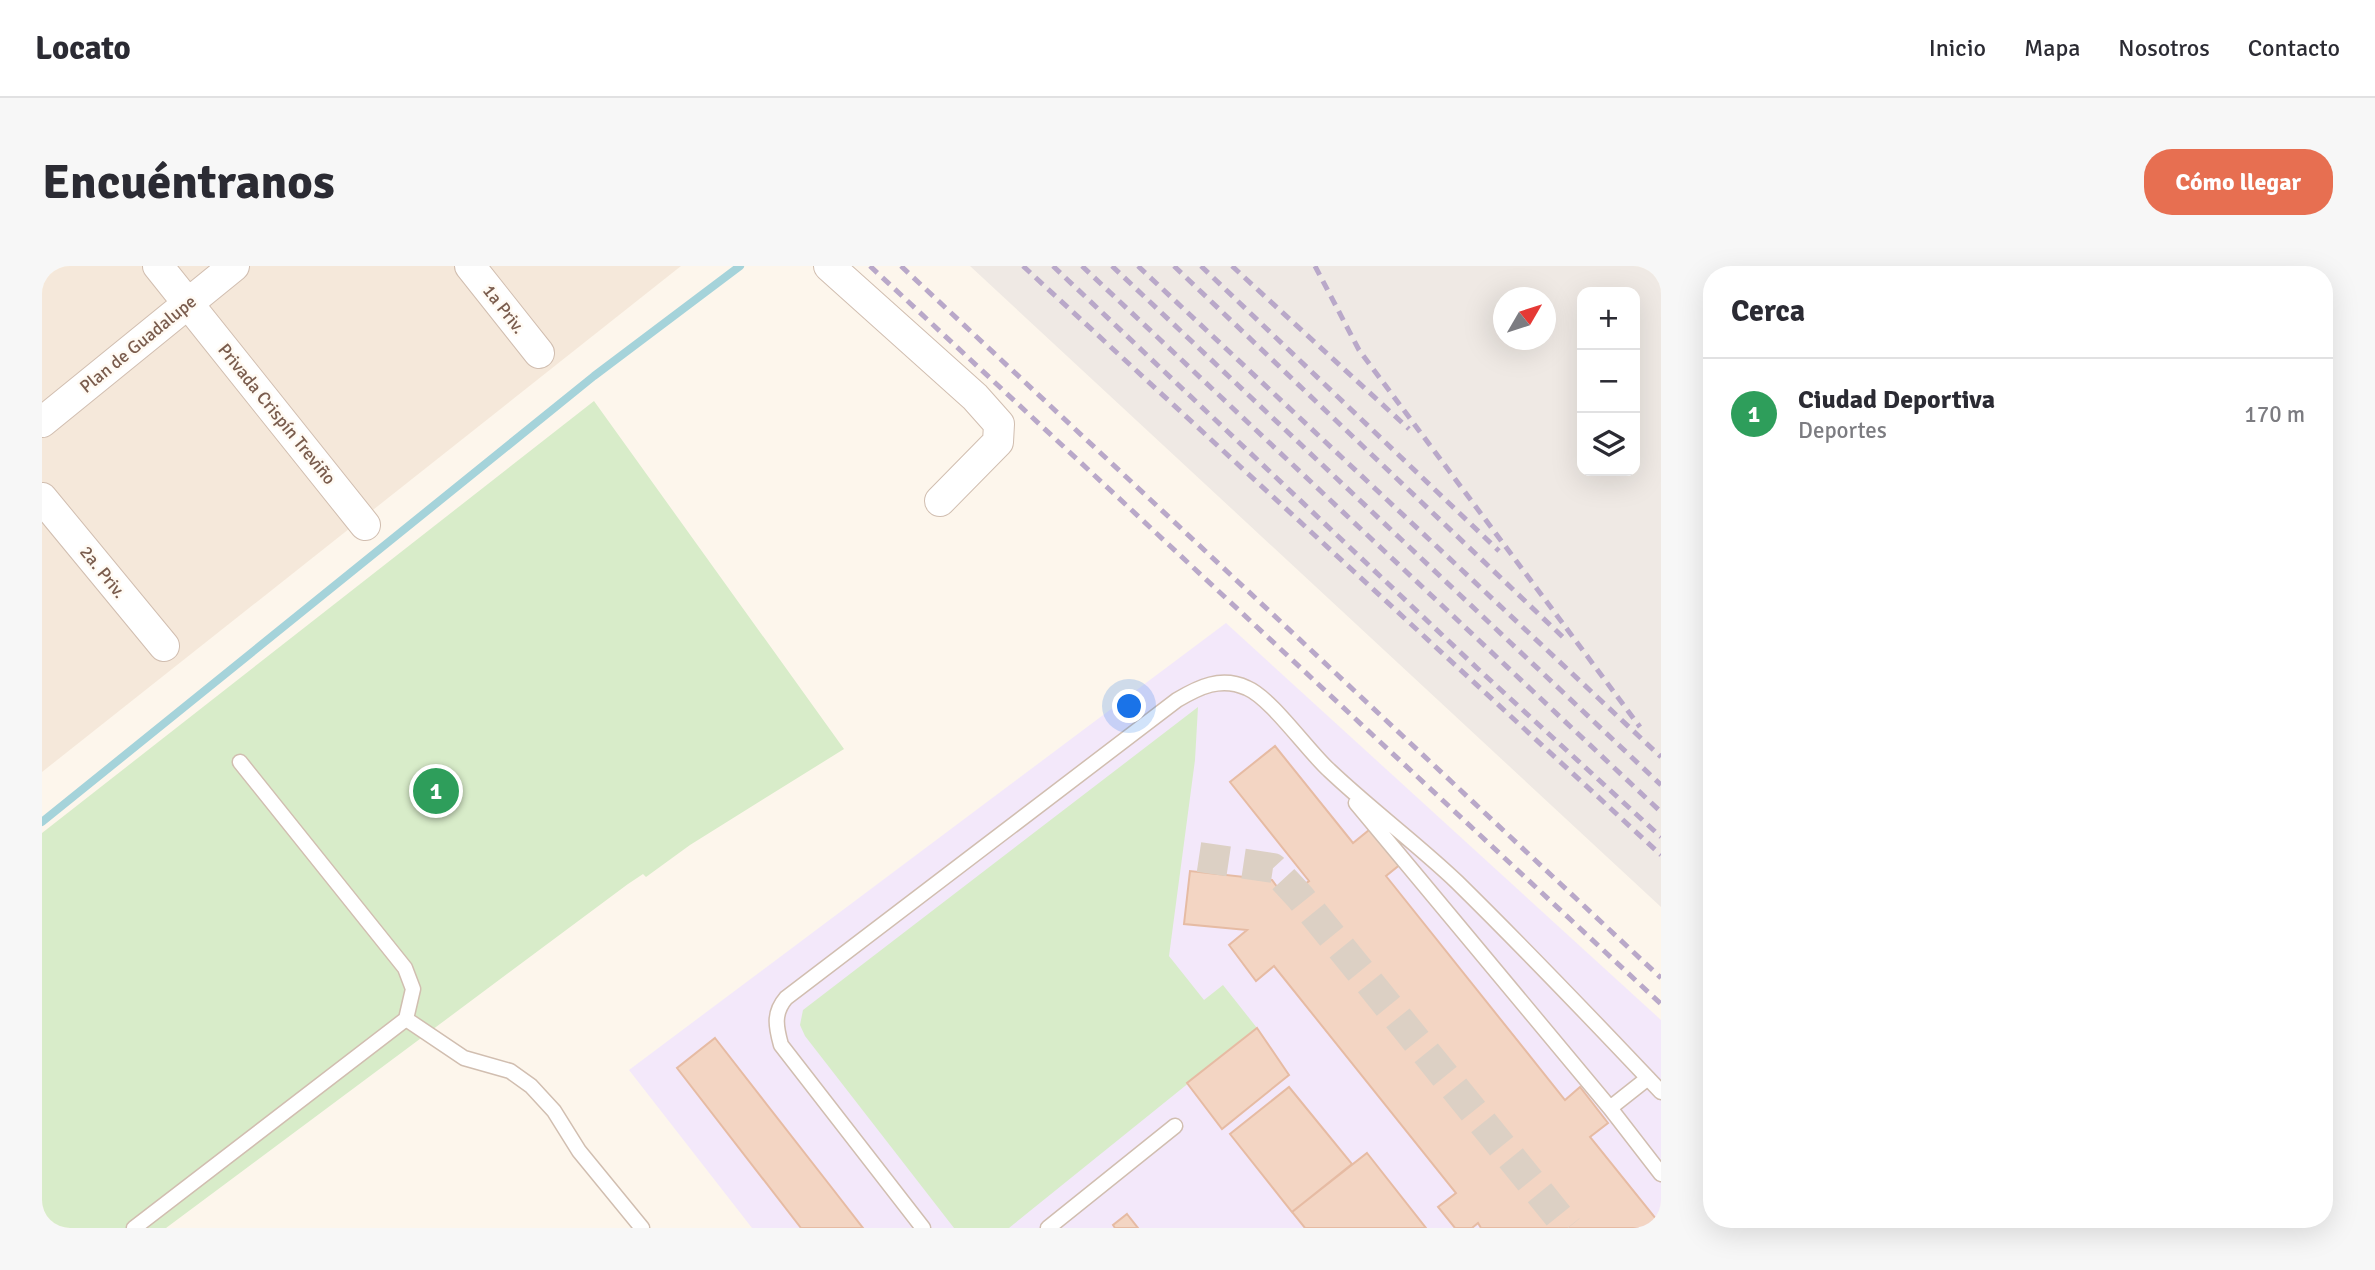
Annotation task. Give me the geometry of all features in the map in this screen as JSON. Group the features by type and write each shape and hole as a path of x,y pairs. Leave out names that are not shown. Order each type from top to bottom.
{"street":[{"name":"Privada Crispín Treviño","path":"158,266 365,525"},
{"name":"Plan de Guadalupe","path":"42,422 234,266"},
{"name":"1a Priv.","path":"470,266 539,353"},
{"path":"829,266 975,397 999,424 998,442 940,501"},
{"name":"2a. Priv.","path":"42,498 163,646"}],"lane":[{"path":"923,1228 781,1045 775,1024 778,1007 786,998 1177,700 1201,686 1216,683 1235,684 1249,689 1263,699 1328,769 1610,1108 1661,1174"},
{"path":"134,1228 405,1019 413,989 405,968 240,762"},
{"path":"1328,769 1455,881 1661,1092"},
{"path":"405,1019 464,1058 510,1071 531,1086 554,1111 579,1151 642,1228"},
{"path":"1610,1108 1648,1078"},
{"path":"1048,1228 1175,1126"}],"shaded area":[{"path":"42,266 681,266 42,772"},
{"path":"970,266 1661,266 1661,907"},
{"path":"1226,623 1661,1020 1661,1228 752,1228 629,1070"}],"green space":[{"path":"594,401 844,749 690,845 646,877 643,874 628,884 166,1228 42,1228 42,833"},
{"path":"1198,707 1195,760 1169,956 1204,1000 1223,985 1257,1028 1009,1228 954,1228 805,1036 800,1025 803,1010"}],"building":[{"path":"1275,746 1353,843 1374,826 1402,863 1386,876 1565,1100 1580,1087 1608,1123 1590,1137 1661,1228 1481,1228 1478,1223 1472,1228 1455,1228 1438,1207 1456,1193 1274,966 1256,981 1229,945 1247,930 1184,924 1190,871 1272,880 1286,899 1309,881 1230,782"},
{"path":"1257,1028 1289,1075 1222,1129 1187,1083"},
{"path":"715,1038 863,1228 801,1228 677,1068"},
{"path":"1289,1087 1352,1164 1292,1212 1230,1134"},
{"path":"1367,1153 1426,1228 1305,1228 1292,1212"},
{"path":"1127,1214 1138,1228 1115,1228 1113,1225"}],"waterway":[{"path":"42,822 594,376 740,266"}],"tunnel":[{"path":"1199,857 1273,868 1300,897 1568,1228"}],"railway":[{"path":"870,266 1661,1004"},
{"path":"901,266 1661,978"},
{"path":"1023,266 1661,855"},
{"path":"1053,266 1477,668 1661,837"},
{"path":"1082,266 1661,812"},
{"path":"1112,266 1661,785"},
{"path":"1138,266 1661,757"},
{"path":"1174,266 1567,641"},
{"path":"1201,266 1499,551"},
{"path":"1232,266 1409,429"},
{"path":"1315,266 1359,350 1640,727"}],"place":[{"name":"Ciudad Deportiva","path":"436,791"}]}
